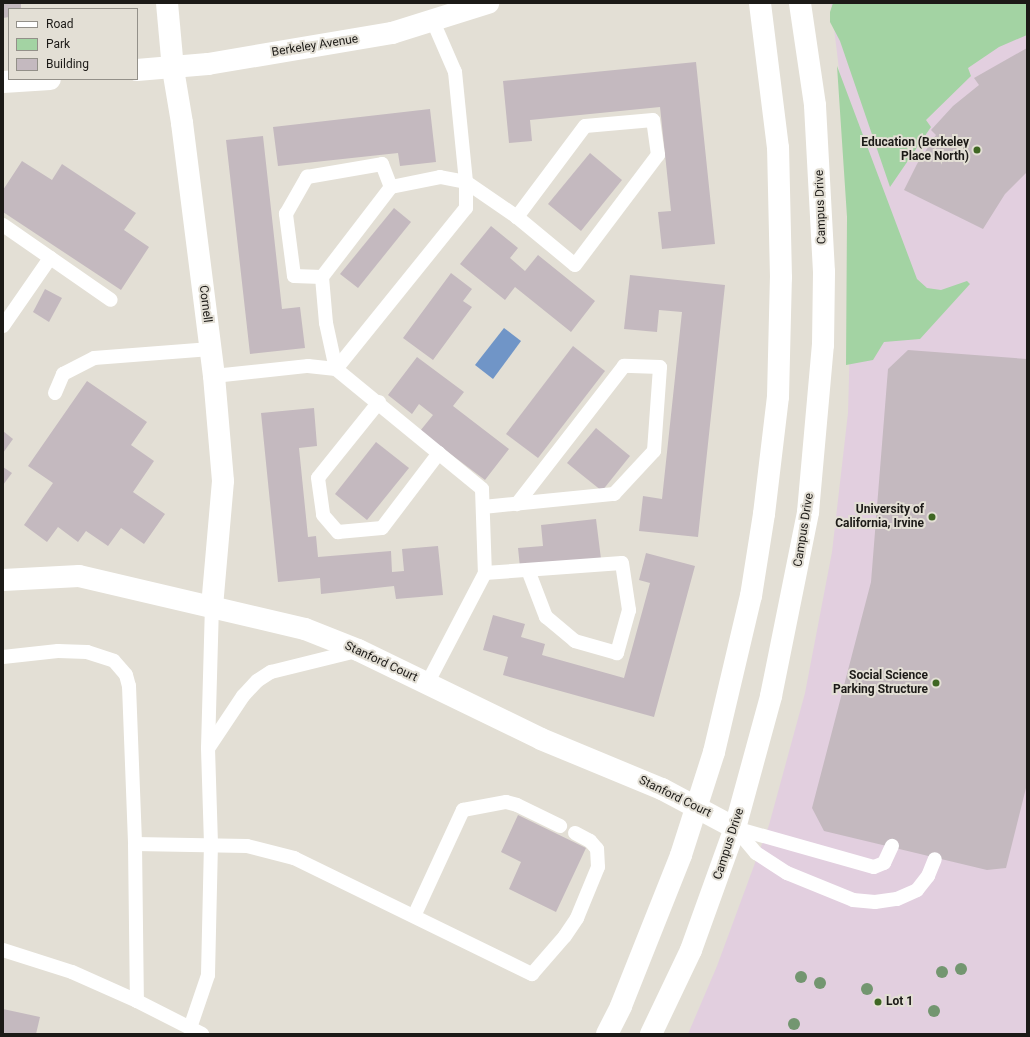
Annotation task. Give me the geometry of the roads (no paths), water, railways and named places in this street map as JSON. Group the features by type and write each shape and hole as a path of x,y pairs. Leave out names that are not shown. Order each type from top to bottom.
{"main road":[{"name":"Cornell","path":"167,3 173,69 182,123 211,349 223,481 212,606"},
{"name":"Berkeley Avenue","path":"138,70 173,69 392,33 432,19 488,3"},
{"path":"607,1034 646,946 698,806 714,752 751,596 764,514 778,397 781,278 778,148 760,3"},
{"name":"Campus Drive","path":"651,1034 691,950 735,828 771,696 808,512 823,353 824,272 815,105 800,3"},
{"path":"3,82 34,80"},
{"name":"Stanford Court","path":"3,580 79,576 305,629 358,650 541,739 698,806 735,828"}],"lane":[{"path":"336,369 466,208 466,182 455,72 432,19"},
{"path":"336,369 326,323 322,277 391,187 440,177 466,182 517,216 575,265 658,155 653,120 586,126 517,216"},
{"path":"322,277 294,276 286,214 307,177 382,164 391,187"},
{"path":"3,225 111,300"},
{"path":"3,326 50,258"},
{"path":"56,393 63,374 94,358 211,349"},
{"path":"214,376 308,366 336,369 379,402 482,489 485,573 427,684"},
{"path":"483,507 518,504 614,494 654,451 660,367 624,366 518,504"},
{"path":"379,402 318,478 323,515 338,532 382,528 439,453"},
{"path":"485,573 622,563 629,610 617,653 575,641 546,616 528,570"},
{"path":"3,950 72,972 137,1001 196,1031 208,975 211,844 208,748 212,606"},
{"path":"208,748 243,696 257,681 271,672 358,650"},
{"path":"3,657 58,651 87,652 114,661 121,667 129,686 137,1001"},
{"path":"414,916 463,810 506,802 518,805 560,826"},
{"path":"735,828 874,867 884,863 892,846"},
{"path":"735,828 756,853 787,872 853,900 875,902 896,899 917,890 928,876 935,859"},
{"path":"134,844 211,844 247,846 294,858 532,974 560,943 577,918 598,867 597,849 590,841 575,834"}],"water":[{"path":"504,328 521,341 493,379 475,365"}],"place":[{"name":"Education (Berkeley Place North)","path":"977,150"},
{"name":"University of California, Irvine","path":"932,517"},
{"name":"Social Science Parking Structure","path":"936,683"},
{"name":"Lot 1","path":"878,1002"}]}
